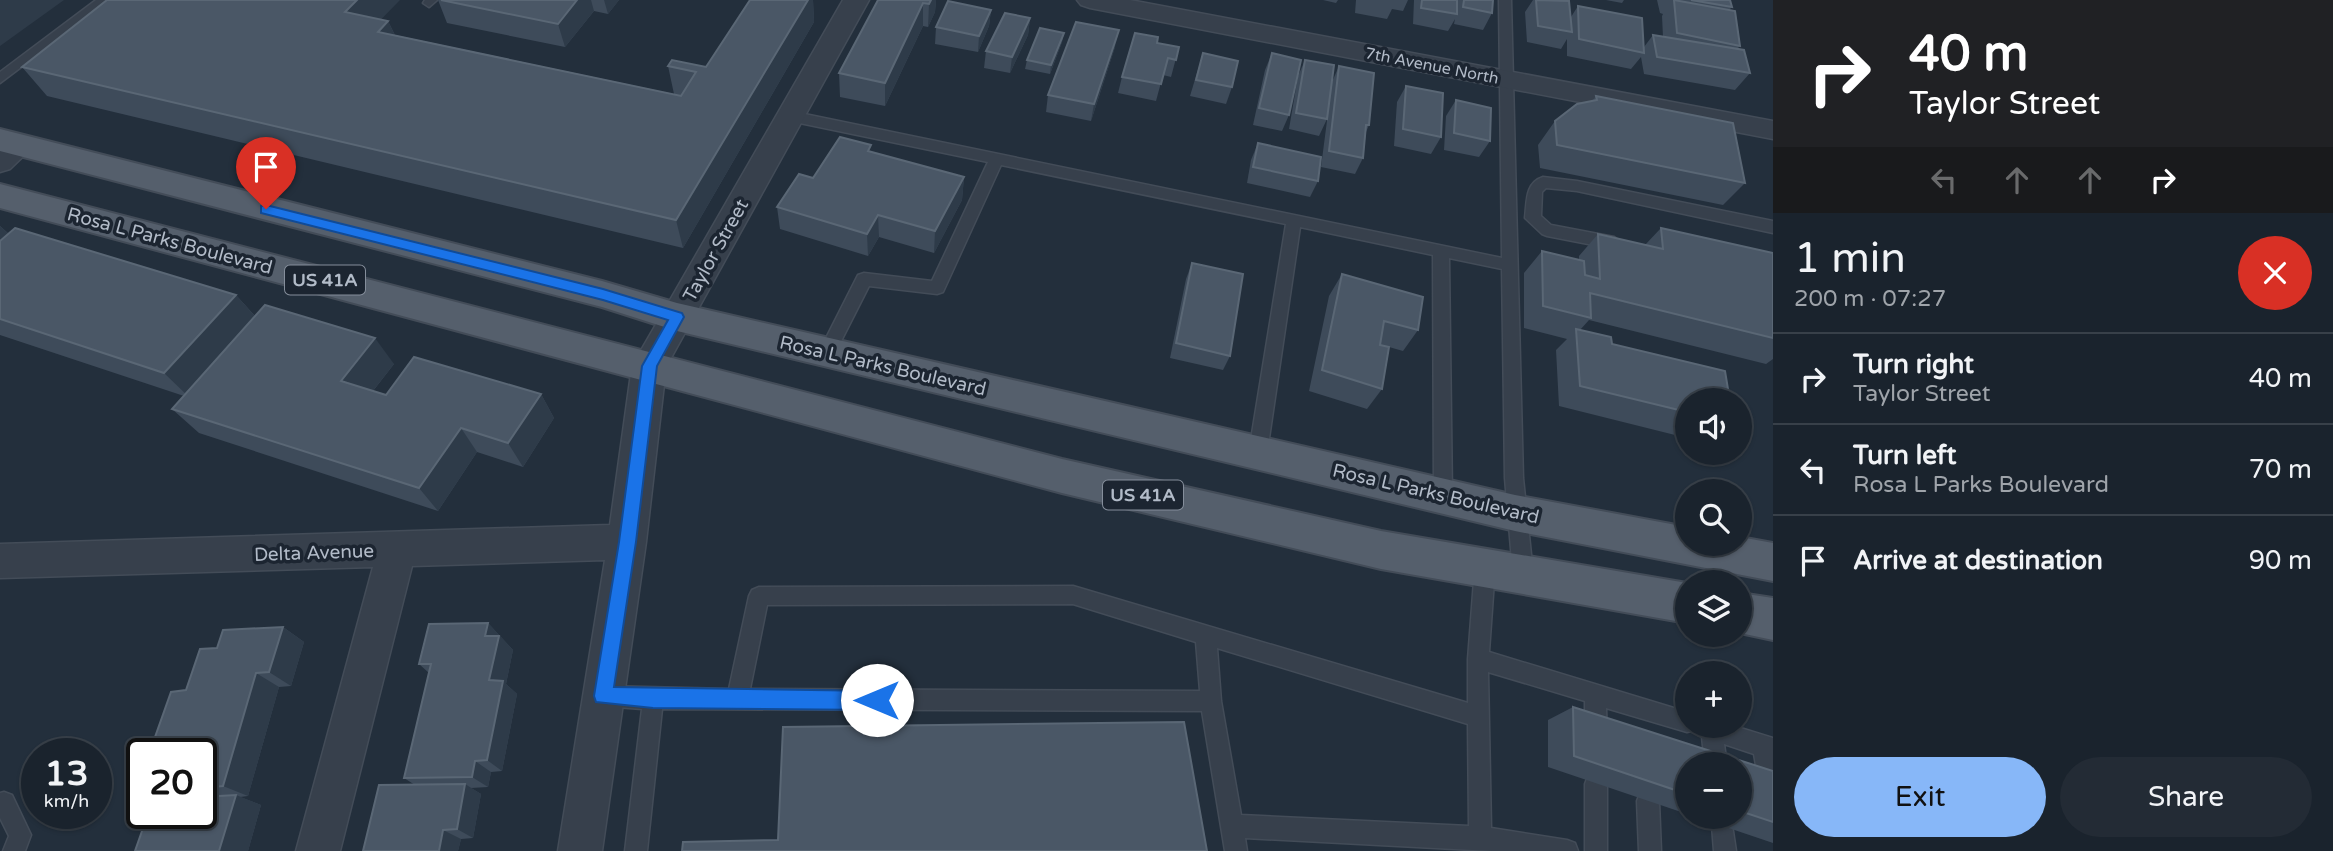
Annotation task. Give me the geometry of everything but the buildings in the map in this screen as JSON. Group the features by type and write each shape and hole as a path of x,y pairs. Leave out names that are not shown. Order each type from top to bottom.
{"main road":[{"name":"Rosa L Parks Boulevard","path":"7,149 603,294 677,317 1515,513 1773,562"},
{"name":"Rosa L Parks Boulevard","path":"0,196 1062,476 1381,550 1675,601"},
{"path":"1752,615 1773,619"}],"street":[{"name":"Taylor Street","path":"580,851 627,542 649,366 856,0"},
{"name":"7th Avenue North","path":"1090,0 1773,130"},
{"name":"Delta Avenue","path":"0,561 627,542"},
{"path":"318,851 397,549"}],"lane":[{"path":"0,79 104,0"},
{"path":"1480,838 1478,659 1504,570 1515,513 1505,0"},
{"path":"790,116 1509,265"},
{"path":"827,352 864,279 937,288 997,158"},
{"path":"1636,248 1548,230 1533,218 1535,190 1543,182 1577,186 1773,227"},
{"path":"1258,452 1294,220"},
{"path":"1441,250 1443,496"},
{"path":"737,700 759,596 1073,595 1479,717"},
{"path":"1206,635 1211,701 1236,851"},
{"path":"1478,659 1675,718"},
{"path":"1595,694 1596,735"},
{"path":"603,696 737,700 1211,701"},
{"path":"635,851 653,699"},
{"path":"1640,708 1642,729"},
{"path":"1737,738 1768,748 1770,792"},
{"path":"1596,783 1596,851"},
{"path":"1648,801 1650,851"},
{"path":"0,804 4,803 20,835 14,851"},
{"path":"1231,826 1480,838 1567,851"},
{"path":"1723,829 1725,851"}],"route":[{"path":"266,209 603,294 677,317 649,366 627,542 603,696 653,699 877,700"}]}
